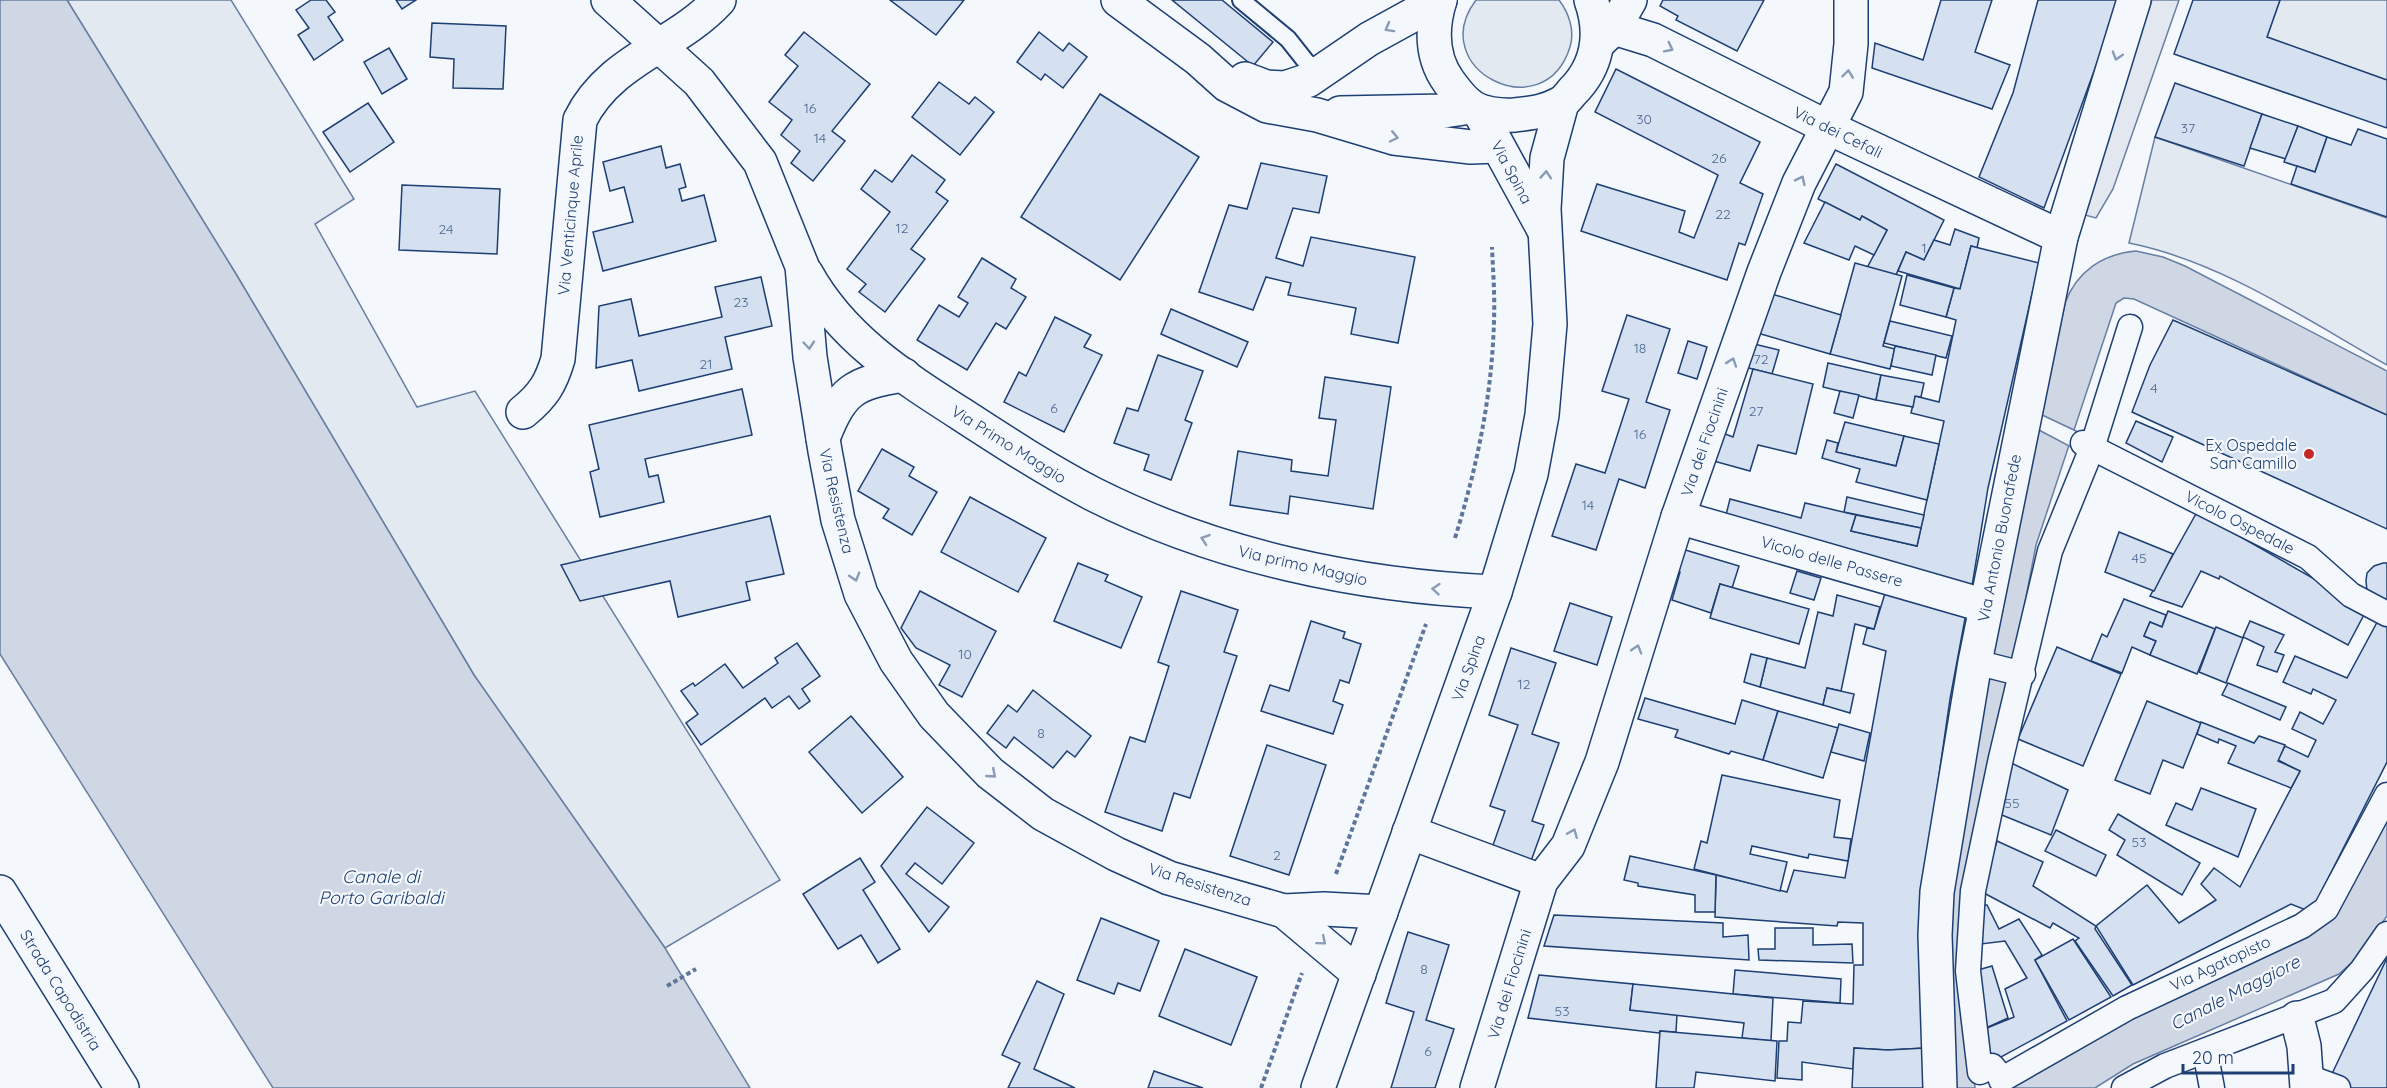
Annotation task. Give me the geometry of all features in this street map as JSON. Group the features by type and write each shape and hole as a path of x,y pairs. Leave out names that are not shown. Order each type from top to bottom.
{"street":[{"name":"Via Resistenza","path":"608,0 699,82 760,162 802,266 810,357 823,438 838,520 861,594 896,662 934,716 990,773 1043,814 1116,854 1169,878 1284,910 1324,909 1381,912"},
{"name":"Via Venticinque Aprile","path":"523,412 539,399 550,385 558,359 580,120 590,101 602,86 697,20 719,0"},
{"path":"1118,0 1198,59 1227,85 1267,106 1317,116 1394,138 1471,147 1497,146"},
{"path":"1198,59 1266,87 1285,88 1309,80 1369,39 1440,0"},
{"name":"Via Spina","path":"1440,0 1434,18 1433,39 1437,58 1445,76 1475,109 1545,233"},
{"path":"1591,0 1598,25 1606,36"},
{"path":"1317,116 1359,111 1475,109 1506,116 1541,112 1562,103 1582,82 1606,36 1630,0"},
{"name":"Via dei Fiocinini","path":"1477,1088 1540,881 1568,846 1602,762 1678,517 1764,272 1799,183 1846,92 1851,44 1851,0"},
{"name":"Via Antonio Buonafede","path":"1940,1088 1935,935 1937,892 1982,664 1986,606 2028,419 2061,237 2134,0"},
{"name":"Via dei Cefali","path":"1606,36 1653,40 1829,128 2061,237"},
{"path":"1324,71 1337,79 1359,111"},
{"name":"Via Spina","path":"1318,1088 1495,592 1532,474 1542,415 1550,324 1544,209 1547,159 1562,103"},
{"name":"Via Primo Maggio","path":"802,266 821,302 841,325 904,375 1037,463 1118,505"},
{"path":"1982,664 2017,673 2050,551 2130,327"},
{"path":"823,438 842,399 857,387 878,379 904,375"},
{"name":"Vicolo Ospedale","path":"2088,445 2308,557 2351,596 2387,614"},
{"name":"Via primo Maggio","path":"1118,505 1150,520 1234,549 1327,573 1413,587 1495,592"},
{"name":"Vicolo delle Passere","path":"1678,517 1986,606"},
{"name":"Via Agatopisto","path":"2017,673 1976,880 1969,934 1968,971 1980,1072 1992,1066 2002,1079 2127,1008 2302,926 2326,909 2387,795"},
{"path":"1409,832 1540,881"},
{"name":"Strada Capodistria","path":"0,892 122,1088"},
{"name":"Via Resistenza","path":"1284,910 1359,974"},
{"path":"2124,1088 2165,1066 2297,1018 2334,1001 2362,970 2387,934"},
{"path":"2297,1018 2304,1046 2318,1084"},
{"path":"2205,1051 2212,1088"}],"lane":[{"path":"1241,0 1288,39 1307,63 1324,71"}],"path":[{"path":"1455,538 1475,474 1487,405 1494,320 1492,247"},
{"path":"1332,886 1426,624"},
{"path":"1261,1088 1306,962"},
{"path":"667,986 696,969"}],"shaded area":[{"path":"67,0 231,0 354,199 315,224 417,407 475,391 780,880 665,948 474,675 236,274"},
{"path":"1476,0 1559,0 1568,16 1572,35 1570,47 1556,72 1537,84 1515,87 1494,80 1476,67 1465,48 1464,25"},
{"path":"2152,0 2179,0 2113,189 2096,218 2081,214 2085,192"},
{"path":"2280,0 2387,0 2387,80 2267,37"},
{"path":"2155,137 2387,218 2387,365 2294,311 2230,278 2196,263 2129,243"}],"water":[{"name":"Canale di Porto Garibaldi","path":"0,0 67,0 236,274 474,675 665,948 750,1088 273,1088 0,654"},
{"path":"2136,251 2163,257 2185,266 2387,371 2387,415 2134,299 2124,298 2116,303 2036,545 2013,665 1965,972 1975,1088 1956,1088 1949,914 1989,674 2065,303 2077,282 2093,266 2113,256"},
{"name":"Canale Maggiore","path":"2387,819 2387,916 2358,957 2339,974 2133,1064 2095,1088 2009,1088 2128,1020 2289,943"}],"pier":[{"path":"2040,414 2076,431 2071,447 2037,429"}],"building":[{"path":"311,0 326,0 335,12 328,17 343,40 314,60 298,35 309,28 296,10"},
{"path":"396,0 416,0 402,9"},
{"path":"890,0 964,0 936,35"},
{"path":"1172,0 1222,0 1273,42 1253,66"},
{"path":"1663,0 1764,0 1737,51 1676,20 1678,16 1660,6"},
{"path":"1941,0 1992,0 1975,52 2010,65 1992,109 1872,68 1875,43 1923,60"},
{"path":"2038,0 2120,0 2044,208 1979,177 2013,93"},
{"path":"2193,0 2280,0 2267,37 2387,80 2387,128 2174,54"},
{"path":"432,23 506,26 503,89 453,88 454,59 430,57"},
{"path":"804,32 870,84 832,131 845,141 813,181 791,163 800,151 781,135 792,120 769,102 798,66 785,55"},
{"path":"1039,32 1063,51 1069,43 1087,57 1063,88 1045,74 1041,80 1017,62"},
{"path":"389,48 407,79 382,94 364,62"},
{"path":"1616,69 1760,142 1740,183 1763,194 1745,245 1739,243 1727,280 1581,231 1597,184 1685,211 1679,232 1694,238 1718,175 1595,112"},
{"path":"939,82 969,104 975,97 994,112 960,155 912,117"},
{"path":"2175,83 2262,114 2244,166 2155,137"},
{"path":"1100,94 1199,157 1120,280 1021,217"},
{"path":"368,103 394,142 350,172 323,132"},
{"path":"2262,114 2298,126 2286,159 2250,148"},
{"path":"2298,126 2327,137 2315,172 2284,162"},
{"path":"2358,129 2387,139 2387,217 2291,184 2297,166 2315,172 2327,137 2351,145"},
{"path":"661,146 666,168 680,164 686,187 679,189 682,201 704,195 716,241 603,271 593,232 633,222 624,187 610,191 603,162"},
{"path":"912,155 945,180 936,192 948,201 911,249 925,259 885,312 859,292 866,284 847,269 890,212 861,189 875,170 892,182"},
{"path":"1261,163 1327,176 1319,213 1293,208 1276,258 1303,266 1311,237 1415,257 1398,343 1351,334 1356,308 1288,295 1291,283 1266,277 1253,310 1199,292 1229,205 1247,209"},
{"path":"1836,164 1944,220 1924,260 1906,252 1896,275 1867,268 1887,230 1862,216 1860,220 1818,199"},
{"path":"402,185 500,189 497,254 399,250"},
{"path":"1825,202 1860,220 1862,216 1887,230 1874,255 1855,246 1849,260 1804,243"},
{"path":"1955,229 1979,238 1977,248 1971,246 1960,289 1898,271 1906,252 1924,260 1934,240 1950,245"},
{"path":"1971,246 2039,263 1988,488 1971,592 1724,523 1730,499 1801,518 1805,503 1856,515 1851,531 1917,546 1944,421 1911,413 1915,396 1939,402 1956,320 1946,317 1954,288 1960,289"},
{"path":"982,258 1016,279 1011,288 1026,297 1006,329 996,323 967,370 917,340 939,305 959,317 968,303 958,297"},
{"path":"1855,263 1902,276 1883,346 1895,349 1890,369 1830,354"},
{"path":"1907,275 1954,288 1946,317 1900,305"},
{"path":"761,277 772,326 725,337 732,369 639,391 632,360 596,368 599,306 631,299 639,336 722,317 715,287"},
{"path":"1772,294 1841,315 1830,354 1754,332"},
{"path":"1171,309 1248,342 1237,367 1161,334"},
{"path":"1627,315 1670,329 1646,402 1670,410 1645,488 1619,479 1596,550 1552,536 1576,464 1605,473 1629,399 1602,391"},
{"path":"1055,317 1091,335 1084,347 1102,355 1064,432 1004,402 1019,372 1026,376"},
{"path":"2173,320 2387,415 2387,529 2132,412 2150,365"},
{"path":"1890,321 1952,336 1946,358 1884,343"},
{"path":"1688,341 1707,347 1697,379 1678,373"},
{"path":"1750,343 1779,350 1772,374 1741,366"},
{"path":"1895,346 1936,355 1932,375 1891,366"},
{"path":"1158,355 1203,371 1185,420 1192,423 1171,480 1144,470 1149,455 1114,443 1127,408 1138,411"},
{"path":"1828,363 1881,375 1876,400 1823,387"},
{"path":"1753,369 1813,384 1796,454 1758,445 1750,471 1710,460 1720,432 1733,437"},
{"path":"1881,375 1924,383 1921,397 1915,396 1913,407 1876,400"},
{"path":"1325,377 1391,387 1373,509 1290,496 1288,514 1230,505 1238,451 1292,460 1291,471 1328,476 1336,420 1319,418"},
{"path":"742,389 752,435 645,459 649,477 658,475 664,502 600,517 590,472 599,469 589,425"},
{"path":"1840,391 1859,395 1853,418 1834,413"},
{"path":"2136,421 2173,437 2162,462 2126,443"},
{"path":"1845,422 1904,436 1896,466 1836,452"},
{"path":"1904,436 1939,444 1927,500 1856,482 1860,469 1822,458 1827,440 1838,443 1836,452 1896,466"},
{"path":"882,449 914,467 909,476 937,492 912,535 883,518 889,509 858,491"},
{"path":"970,497 1046,538 1018,592 941,552"},
{"path":"1847,497 1924,515 1921,528 1844,512"},
{"path":"2197,512 2367,609 2348,645 2220,576 2219,579 2201,571 2182,607 2150,596"},
{"path":"1856,515 1921,528 1917,546 1851,531"},
{"path":"770,516 784,574 746,582 750,600 678,617 670,581 580,601 561,565"},
{"path":"2119,532 2173,554 2154,591 2105,572"},
{"path":"1682,549 1739,566 1732,588 1720,584 1711,613 1672,600 1680,572 1676,571"},
{"path":"1078,563 1108,575 1105,581 1142,597 1121,648 1054,621"},
{"path":"2387,563 2387,608 2367,591 2366,581 2367,573 2374,566"},
{"path":"1797,571 1821,578 1814,600 1790,593"},
{"path":"1720,584 1809,609 1799,644 1710,618"},
{"path":"1887,587 1967,608 1950,699 1927,858 1925,1048 1888,1050 1854,1048 1853,1069 1802,1062 1802,1080 1777,1078 1779,1041 1787,1041 1788,1022 1801,1023 1803,1001 1853,1004 1854,965 1863,965 1863,923 1838,922 1837,926 1715,917 1716,875 1787,892 1794,870 1845,878 1886,651 1863,644 1867,628 1874,629"},
{"path":"920,591 996,631 962,697 939,685 950,665 916,648 901,628"},
{"path":"1181,591 1238,610 1224,652 1237,656 1190,798 1174,793 1162,831 1105,812 1130,737 1145,742 1169,666 1158,662"},
{"path":"1837,595 1880,607 1874,629 1855,624 1841,691 1827,688 1823,705 1760,687 1767,658 1805,668 1818,612 1833,616"},
{"path":"2124,599 2166,615 2162,627 2150,622 2144,636 2156,641 2150,655 2132,647 2122,673 2091,661 2102,634 2107,637"},
{"path":"1570,603 1612,617 1597,665 1554,651"},
{"path":"2168,611 2215,629 2197,674 2150,655 2156,641 2144,636 2150,622 2162,627"},
{"path":"2381,615 2387,618 2387,762 2311,912 2291,904 2133,985 2096,926 2147,885 2179,923 2216,900 2201,884 2214,868 2240,887 2300,771 2278,760 2285,746 2308,757 2316,740 2292,729 2300,712 2323,724 2336,700 2313,689 2311,694 2283,682 2295,656 2347,678"},
{"path":"1311,621 1345,632 1343,638 1361,644 1349,683 1340,680 1333,701 1343,705 1333,734 1261,711 1270,685 1289,691"},
{"path":"2250,621 2284,635 2275,652 2284,655 2277,672 2257,665 2264,647 2243,637"},
{"path":"2216,627 2243,638 2226,683 2199,672"},
{"path":"797,643 820,676 802,689 810,701 799,709 789,696 772,708 765,698 701,745 686,723 698,714 681,691 693,683 695,686 725,664 743,688 778,663 775,658"},
{"path":"2057,647 2121,674 2083,766 2018,739"},
{"path":"1511,648 1556,663 1532,734 1559,743 1532,821 1544,825 1531,861 1492,848 1505,811 1490,806 1518,725 1489,715"},
{"path":"1751,654 1767,658 1760,687 1744,682"},
{"path":"2228,683 2286,707 2280,720 2222,695"},
{"path":"1827,688 1854,694 1850,713 1823,705"},
{"path":"1033,690 1091,736 1075,757 1067,751 1053,768 1014,737 1006,748 987,733 1008,705 1017,712"},
{"path":"1645,698 1735,724 1742,700 1778,711 1763,760 1731,751 1729,754 1675,737 1678,730 1638,719"},
{"path":"2147,701 2201,723 2183,768 2163,760 2150,794 2115,780"},
{"path":"1778,711 1838,728 1823,778 1763,760"},
{"path":"851,716 903,777 862,813 809,752"},
{"path":"2201,722 2254,743 2259,736 2285,745 2278,761 2300,771 2291,788 2228,763 2236,746 2219,739 2218,743 2197,734"},
{"path":"1839,724 1870,733 1864,761 1831,752"},
{"path":"1267,745 1326,765 1289,875 1230,856"},
{"path":"2007,761 2068,790 2051,835 1997,813"},
{"path":"1722,775 1840,800 1834,837 1851,839 1848,861 1809,854 1808,858 1752,846 1750,854 1787,862 1780,891 1694,869 1701,841 1707,843"},
{"path":"2201,788 2256,809 2238,857 2166,825 2176,803 2192,810"},
{"path":"927,807 974,843 942,884 915,863 906,874 949,907 929,932 881,866"},
{"path":"2118,814 2200,863 2182,895 2117,855 2125,840 2109,830"},
{"path":"2056,830 2106,855 2096,876 2045,851"},
{"path":"1997,841 2043,862 2033,886 2096,926 2095,929 2132,985 2113,996 2075,941 2079,938 2053,923 2050,928 1982,892"},
{"path":"1630,856 1716,875 1715,912 1695,912 1695,895 1638,886 1638,883 1624,880"},
{"path":"860,858 875,882 863,890 900,949 878,963 861,935 838,949 803,894"},
{"path":"1981,905 1987,905 1999,929 2019,919 2042,955 2035,960 2067,1021 1990,1063 1977,1032 2014,1017 2005,989 2027,978 2005,941 1981,944"},
{"path":"1554,915 1723,923 1723,937 1748,935 1749,960 1544,946"},
{"path":"1101,918 1159,941 1140,991 1118,983 1114,994 1077,980"},
{"path":"1775,928 1813,928 1813,945 1852,944 1853,963 1759,960 1758,949 1775,949"},
{"path":"1408,932 1449,945 1426,1020 1454,1029 1435,1088 1391,1088 1414,1012 1386,1003"},
{"path":"2073,939 2111,997 2069,1020 2035,960"},
{"path":"1185,949 1257,977 1231,1045 1159,1016"},
{"path":"2387,958 2387,1088 2348,1088 2329,1080"},
{"path":"1992,966 2008,1018 1986,1028 1971,972"},
{"path":"1735,970 1841,979 1840,1003 1733,994"},
{"path":"1539,975 1633,984 1630,1010 1677,1014 1676,1032 1660,1031 1659,1033 1528,1018"},
{"path":"1037,981 1064,994 1034,1069 1075,1088 1008,1088 1020,1063 1002,1055"},
{"path":"1633,984 1773,998 1771,1041 1742,1038 1744,1023 1630,1010"},
{"path":"1660,1031 1777,1041 1775,1081 1696,1072 1694,1088 1656,1088"},
{"path":"1854,1048 1888,1050 1925,1048 1926,1088 1852,1088"},
{"path":"1154,1071 1203,1088 1148,1088"}],"place":[{"name":"Ex Ospedale San Camillo","path":"2309,454"}]}
